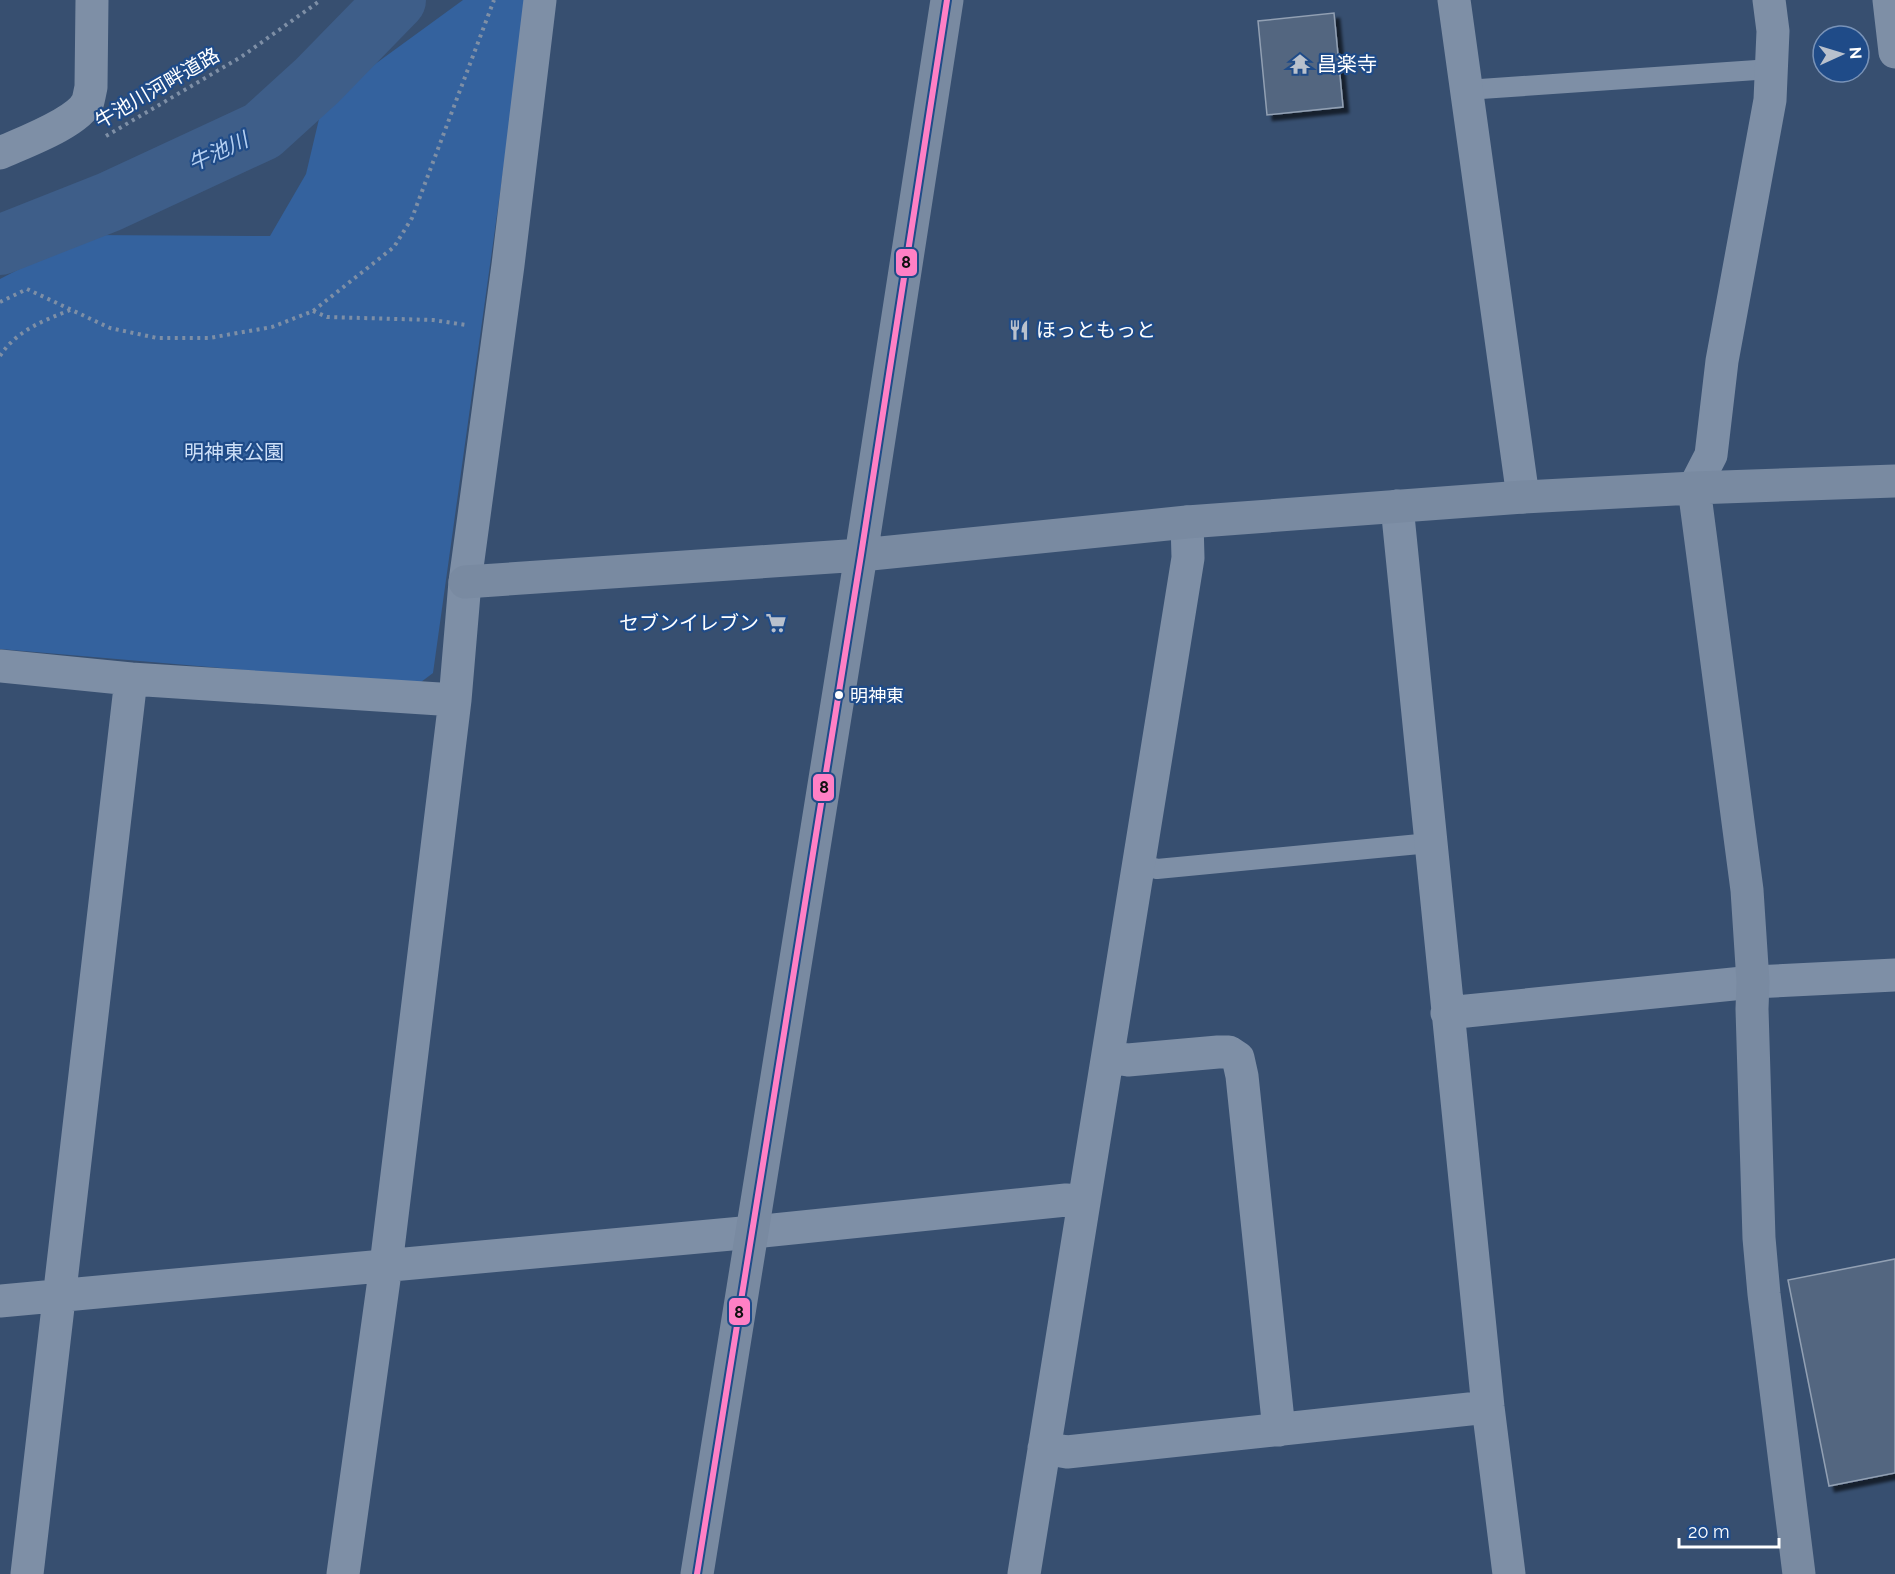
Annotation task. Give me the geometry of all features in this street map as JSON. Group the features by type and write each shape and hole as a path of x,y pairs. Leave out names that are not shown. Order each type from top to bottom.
{"street":[{"path":"0,153 66,123 88,102 91,87 92,0"},
{"path":"343,1574 387,1265 455,700 465,582 500,331 540,0"},
{"path":"697,1574 861,555 947,0"},
{"path":"1454,0 1523,497"},
{"path":"1769,0 1773,31 1770,100 1722,361 1711,455 1694,488 1747,890 1753,982 1759,1238 1799,1574"},
{"path":"1889,0 1895,52"},
{"path":"465,582 861,555 1187,522 1523,497 1895,481"},
{"path":"1396,506 1488,1407 1509,1574"},
{"path":"1024,1574 1188,558 1187,522"},
{"path":"0,666 131,679 455,700"},
{"path":"27,1574 131,679"},
{"path":"1447,1013 1753,982 1895,975"},
{"path":"1108,1057 1128,1060 1229,1052 1238,1058 1242,1076 1279,1430"},
{"path":"0,1301 753,1232 1066,1200 1083,1201"},
{"path":"1044,1448 1067,1452 1488,1407"}],"lane":[{"path":"1466,90 1772,69"},
{"path":"1139,864 1157,869 1430,843"}],"path":[{"name":"牛池川河畔道路","path":"101,138 241,57 321,0"},
{"path":"0,302 27,289 110,328 157,338 209,338 272,327 313,311 394,247 412,218 494,0"},
{"path":"0,356 5,348 30,327 71,309"},
{"path":"313,311 327,317 433,320 500,331"}],"green space":[{"name":"明神東公園","path":"463,0 527,0 433,673 417,685 0,649 0,279 85,235 270,236 306,174 323,102"}],"building":[{"name":"昌楽寺","path":"1334,13 1343,107 1267,115 1258,21"},
{"path":"1895,1259 1895,1473 1829,1486 1788,1280"}],"waterway":[{"name":"牛池川","path":"0,245 109,202 262,131 317,81 396,0"}],"transit line":[{"name":"8","path":"697,1574 861,555 947,0"}],"place":[{"name":"昌楽寺","path":"1300,64"},
{"name":"ほっともっと","path":"1019,330"},
{"name":"セブンイレブン","path":"776,623"},
{"name":"明神東","path":"839,695"}]}
